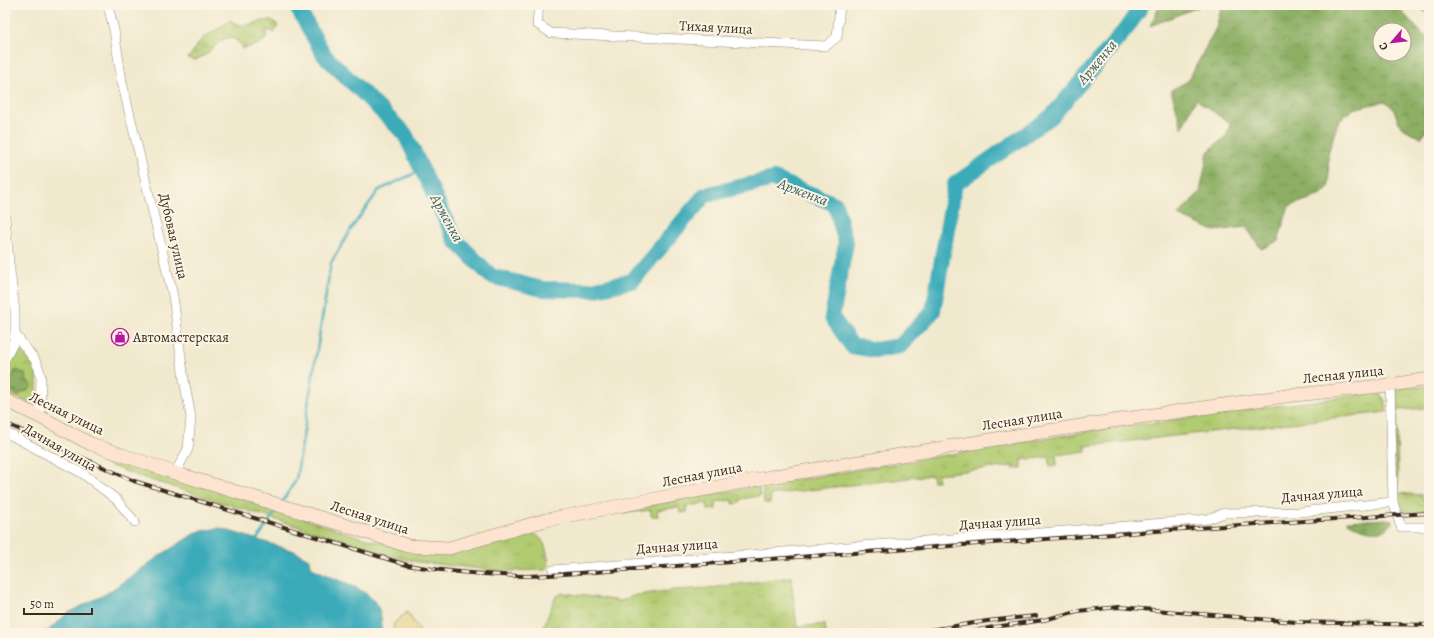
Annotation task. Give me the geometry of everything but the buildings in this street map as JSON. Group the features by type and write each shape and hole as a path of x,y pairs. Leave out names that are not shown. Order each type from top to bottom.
{"street":[{"name":"Дубовая улица","path":"108,5 114,30 122,82 173,296 184,380 191,417 188,449 175,473"},
{"name":"Тихая улица","path":"539,5 537,24 551,33 826,46 837,37 840,5"},
{"path":"5,217 9,263 9,289 15,311 15,334 13,344 5,359"},
{"path":"15,334 32,355 39,370 41,378 40,416"},
{"name":"Лесная улица","path":"5,400 40,416 91,444 175,473 408,546 450,548 546,520 770,477 996,439 1139,417 1286,396 1390,385 1429,379"},
{"path":"1390,385 1393,502 1400,527 1429,527"},
{"name":"Дачная улица","path":"5,432 82,473 117,500 135,522"},
{"name":"Дачная улица","path":"553,570 1141,525 1208,519 1224,513 1300,512 1393,502"}],"green space":[{"path":"1160,5 1203,5 1150,26"},
{"path":"1222,5 1396,5 1411,22 1372,22 1372,62 1412,62 1412,23 1424,36 1429,35 1429,126 1421,138 1401,127 1393,108 1385,101 1353,109 1338,122 1328,154 1329,187 1319,196 1289,206 1278,241 1261,249 1246,227 1214,231 1178,215 1200,192 1208,152 1227,135 1230,124 1196,99 1182,128 1171,90 1188,81 1216,28"},
{"path":"230,20 243,26 259,21 270,20 275,22 278,26 274,33 267,30 266,39 257,45 243,49 238,42 230,38 221,41 207,54 196,60 188,58 202,39"},
{"path":"18,345 37,370 37,398 32,404 5,393 5,363","holes":["15,371 24,373 30,388 27,391 22,392 20,395 14,393 7,383 12,378"]},
{"path":"17,370 25,374 26,381 32,384 30,388 22,392 20,395 17,395 6,387"},
{"path":"1429,386 1429,408 1397,410 1398,493 1422,495 1422,499 1429,499 1429,511 1399,512 1396,499 1393,393 1405,388"},
{"path":"1380,392 1385,401 1387,412 1086,446 1086,451 1056,455 1057,465 1050,466 1049,457 1022,460 1022,468 1013,469 1013,466 937,474 938,481 933,481 932,475 910,476 910,478 776,494 771,495 770,503 764,503 763,490 766,485 1090,431"},
{"path":"100,453 367,539 425,552 474,547 529,533 534,534 542,540 544,544 549,565 545,570 500,571 418,562 391,556 135,475 101,462 97,457"},
{"path":"755,487 759,489 760,496 740,499 740,503 733,504 733,500 716,502 716,509 708,510 707,503 686,506 687,512 680,513 679,507 657,510 658,516 651,516 651,510 623,513 624,509"},
{"path":"1392,520 1392,523 1388,528 1377,531 1364,530 1347,521"},
{"path":"791,577 797,627 825,624 826,633 541,633 555,598 560,594 565,593 620,601 636,595 674,590 710,588"}],"sand":[{"path":"407,612 421,633 393,633 394,623"}],"water":[{"path":"219,528 294,551 309,559 312,568 361,590 373,600 378,607 382,623 381,633 43,633 49,630 68,613 106,594 161,555 197,532"}],"waterway":[{"name":"Арженка","path":"296,5 324,55 405,134 456,241 491,276 542,289 592,290 632,281 705,195 774,179 835,204 846,243 832,317 852,346 876,350 900,346 933,311 955,184 1052,116 1126,29 1142,5"},
{"path":"282,502 296,480 331,263 353,226 379,190 422,170"},
{"path":"255,542 277,510"}],"railway":[{"path":"5,423 134,481 407,565 437,570 481,574 526,576 552,575 1225,526 1429,513"},
{"path":"962,633 1044,620 1077,611 1119,607 1296,622 1429,625"},
{"path":"911,633 987,621 1036,616"}],"place":[{"name":"Автомастерская","path":"120,337"}]}
